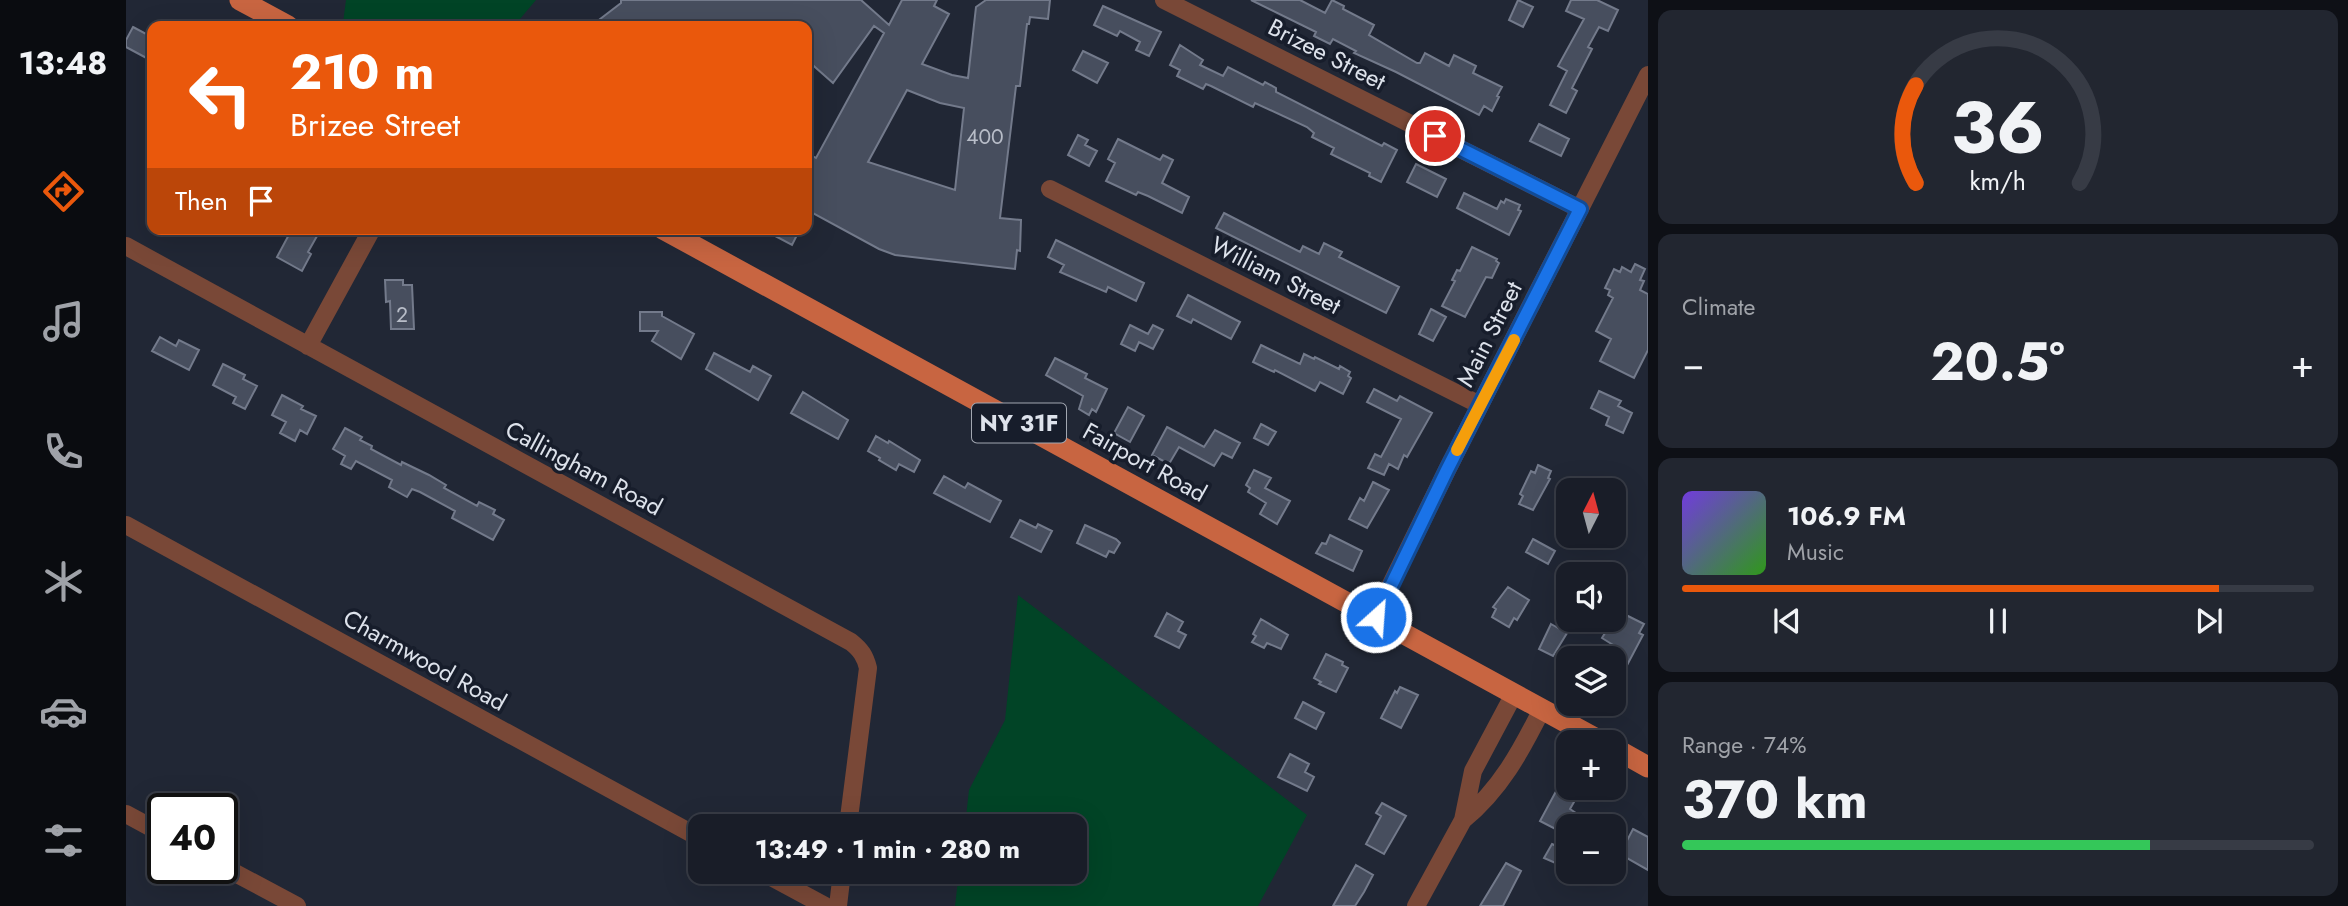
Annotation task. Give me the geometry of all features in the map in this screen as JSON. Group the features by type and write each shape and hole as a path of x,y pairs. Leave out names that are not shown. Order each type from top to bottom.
{"main road":[{"path":"240,0 279,21"},
{"name":"Fairport Road","path":"674,235 1580,730"},
{"path":"1626,755 1648,767"}],"street":[{"name":"Brizee Street","path":"1164,0 1580,209"},
{"name":"Main Street","path":"1376,617 1480,405 1648,75"},
{"name":"William Street","path":"1050,189 1480,405"},
{"path":"307,346 369,235"},
{"name":"Callingham Road","path":"126,246 828,628 861,649 868,668 850,814"},
{"name":"Charmwood Road","path":"126,525 688,831"},
{"path":"1416,906 1463,820 1473,771 1514,694"},
{"path":"1463,820 1481,806 1510,770 1542,709"},
{"path":"126,814 147,825"},
{"path":"238,875 293,905"},
{"path":"784,884 825,906"},
{"path":"838,906 841,884"}],"green space":[{"path":"346,0 536,0 518,21 343,21"},
{"path":"1018,595 1307,815 1258,906 955,906 958,884 1087,884 1087,814 966,814 969,790 1005,720"}],"building":[{"path":"621,0 861,0 889,25 902,0 937,0 934,6 949,14 922,64 968,78 976,7 986,0 1050,0 1048,19 1030,17 1027,24 1020,86 1016,86 1000,218 1021,220 1020,251 1017,250 1015,269 895,255 812,213 812,156 816,158 884,33 874,26 833,83 812,64 812,21 598,21 621,3","holes":["907,90 940,103 964,108 955,190 868,162"]},
{"path":"1251,0 1300,0 1325,13 1332,0 1344,6 1343,9 1374,25 1369,35 1417,63 1420,63 1425,53 1449,66 1454,55 1476,66 1473,73 1502,87 1497,96 1499,97 1492,111 1484,106 1479,115 1354,53 1356,51 1333,39 1330,44 1314,36 1316,32"},
{"path":"1518,0 1533,7 1523,27 1509,20"},
{"path":"1571,0 1597,0 1618,10 1608,31 1599,27 1588,47 1592,49 1572,88 1577,91 1566,113 1550,105 1567,71 1558,66 1584,19 1566,11"},
{"path":"1103,6 1161,32 1149,56 1136,50 1140,42 1120,31 1117,36 1094,25"},
{"path":"133,27 147,34 147,58 126,47 126,40"},
{"path":"1180,45 1203,60 1200,65 1223,76 1228,67 1263,85 1265,82 1276,88 1276,92 1382,146 1384,143 1397,150 1381,182 1369,176 1370,173 1331,154 1334,148 1312,137 1314,133 1307,127 1255,103 1253,107 1211,86 1206,84 1203,89 1177,76 1180,70 1170,65"},
{"path":"1083,51 1108,63 1097,83 1073,70"},
{"path":"1539,124 1569,139 1561,156 1530,141"},
{"path":"1078,135 1088,140 1085,145 1097,151 1089,166 1068,155"},
{"path":"1118,139 1160,160 1163,155 1173,160 1162,183 1189,197 1182,213 1148,196 1138,192 1136,195 1106,181 1115,163 1108,159"},
{"path":"1416,164 1446,179 1437,197 1407,182"},
{"path":"1464,193 1497,209 1501,201 1504,203 1506,199 1520,205 1518,210 1521,211 1509,235 1457,208"},
{"path":"1224,213 1300,252 1303,246 1319,254 1324,243 1342,252 1339,257 1399,287 1386,313 1216,228"},
{"path":"289,235 318,235 302,271 277,257"},
{"path":"773,235 797,235 792,245"},
{"path":"1056,240 1144,283 1136,301 1108,287 1106,292 1060,272 1064,265 1048,257"},
{"path":"1472,247 1497,259 1499,263 1492,278 1486,277 1465,317 1442,306 1455,281 1452,280 1457,270 1460,271"},
{"path":"1635,264 1645,269 1640,280 1644,281 1640,290 1648,294 1648,350 1634,378 1600,361 1611,339 1596,331 1613,298 1608,295 1610,290 1605,288 1614,269 1620,272 1622,267 1631,272"},
{"path":"385,280 403,280 403,285 412,285 414,329 391,329 390,301 386,302"},
{"path":"1188,295 1240,322 1231,339 1193,319 1191,323 1177,316"},
{"path":"1431,309 1446,317 1433,341 1419,334"},
{"path":"640,312 662,312 662,316 694,334 681,359 652,341 658,331 640,331"},
{"path":"1130,325 1148,334 1153,325 1163,330 1153,349 1139,342 1135,351 1121,344"},
{"path":"160,337 176,346 179,340 199,350 189,370 152,351"},
{"path":"1261,345 1300,364 1304,354 1339,369 1340,366 1350,372 1348,376 1351,378 1343,394 1320,382 1315,391 1253,362"},
{"path":"714,353 750,372 753,366 771,376 758,400 706,369"},
{"path":"1055,358 1087,374 1085,378 1107,389 1096,412 1092,409 1089,415 1079,409 1083,396 1046,375"},
{"path":"223,364 245,375 243,379 257,386 245,409 233,403 236,397 213,385"},
{"path":"1374,389 1397,401 1400,396 1432,413 1407,457 1404,455 1398,469 1389,464 1384,475 1368,468 1375,454 1381,457 1401,419 1367,402"},
{"path":"1599,391 1621,401 1618,406 1632,413 1623,433 1606,425 1609,417 1591,408"},
{"path":"803,392 848,420 838,439 791,413"},
{"path":"282,395 316,416 307,434 300,430 295,441 280,433 286,422 272,415"},
{"path":"1128,407 1144,416 1130,442 1114,433"},
{"path":"1261,424 1276,432 1268,445 1254,438"},
{"path":"1167,427 1204,447 1215,430 1240,443 1232,458 1222,453 1214,466 1179,447 1169,464 1152,455"},
{"path":"345,428 362,437 360,440 372,446 371,449 401,465 402,462 429,475 446,485 444,488 477,506 479,502 495,510 493,514 504,520 493,540 452,518 455,511 420,492 412,489 407,497 389,487 392,480 356,461 351,469 341,464 345,456 333,449"},
{"path":"876,436 920,460 914,472 899,464 896,470 868,451"},
{"path":"1538,465 1551,471 1548,478 1550,479 1533,510 1519,504 1523,496 1520,494 1531,471 1535,473"},
{"path":"1254,470 1271,478 1265,488 1290,501 1277,524 1260,514 1266,503 1248,492 1250,488 1246,485"},
{"path":"944,476 965,488 968,483 1001,501 990,522 934,493"},
{"path":"1373,482 1389,490 1367,528 1349,519 1360,498 1364,501"},
{"path":"1020,520 1036,528 1038,524 1052,531 1041,552 1011,537"},
{"path":"1085,525 1116,539 1120,543 1114,553 1109,551 1106,557 1077,543"},
{"path":"1330,535 1362,551 1353,571 1316,553 1322,543 1326,544"},
{"path":"1533,539 1555,551 1548,564 1526,552"},
{"path":"1508,587 1529,600 1517,620 1514,618 1509,627 1492,617 1496,609 1493,607"},
{"path":"1167,613 1183,622 1178,631 1186,635 1179,648 1155,636"},
{"path":"1626,615 1644,624 1639,633 1643,635 1626,667 1626,646 1615,646 1602,638 1606,632 1626,632"},
{"path":"1261,619 1288,635 1281,649 1267,643 1264,648 1252,642"},
{"path":"1551,624 1556,627 1556,632 1567,633 1559,646 1556,646 1553,656 1539,649"},
{"path":"1326,654 1343,662 1342,665 1348,668 1336,692 1319,684 1321,682 1314,678"},
{"path":"1400,687 1418,695 1401,728 1381,718 1395,691 1397,693"},
{"path":"1303,702 1324,713 1316,729 1295,718"},
{"path":"1290,754 1309,764 1305,772 1314,777 1307,791 1278,777"},
{"path":"1556,791 1556,800 1575,800 1570,809 1575,814 1556,814 1556,829 1540,821"},
{"path":"1382,803 1406,816 1384,854 1366,844 1381,816 1376,813"},
{"path":"1633,829 1648,837 1648,870 1626,857 1626,842"},
{"path":"1552,844 1556,846 1556,863 1544,858"},
{"path":"1506,863 1521,871 1503,906 1480,906"},
{"path":"1356,865 1373,875 1364,892 1355,906 1333,906"}],"slow traffic":[{"path":"1457,450 1514,340"}],"route":[{"path":"1376,617 1447,470 1580,209 1435,136"}]}
